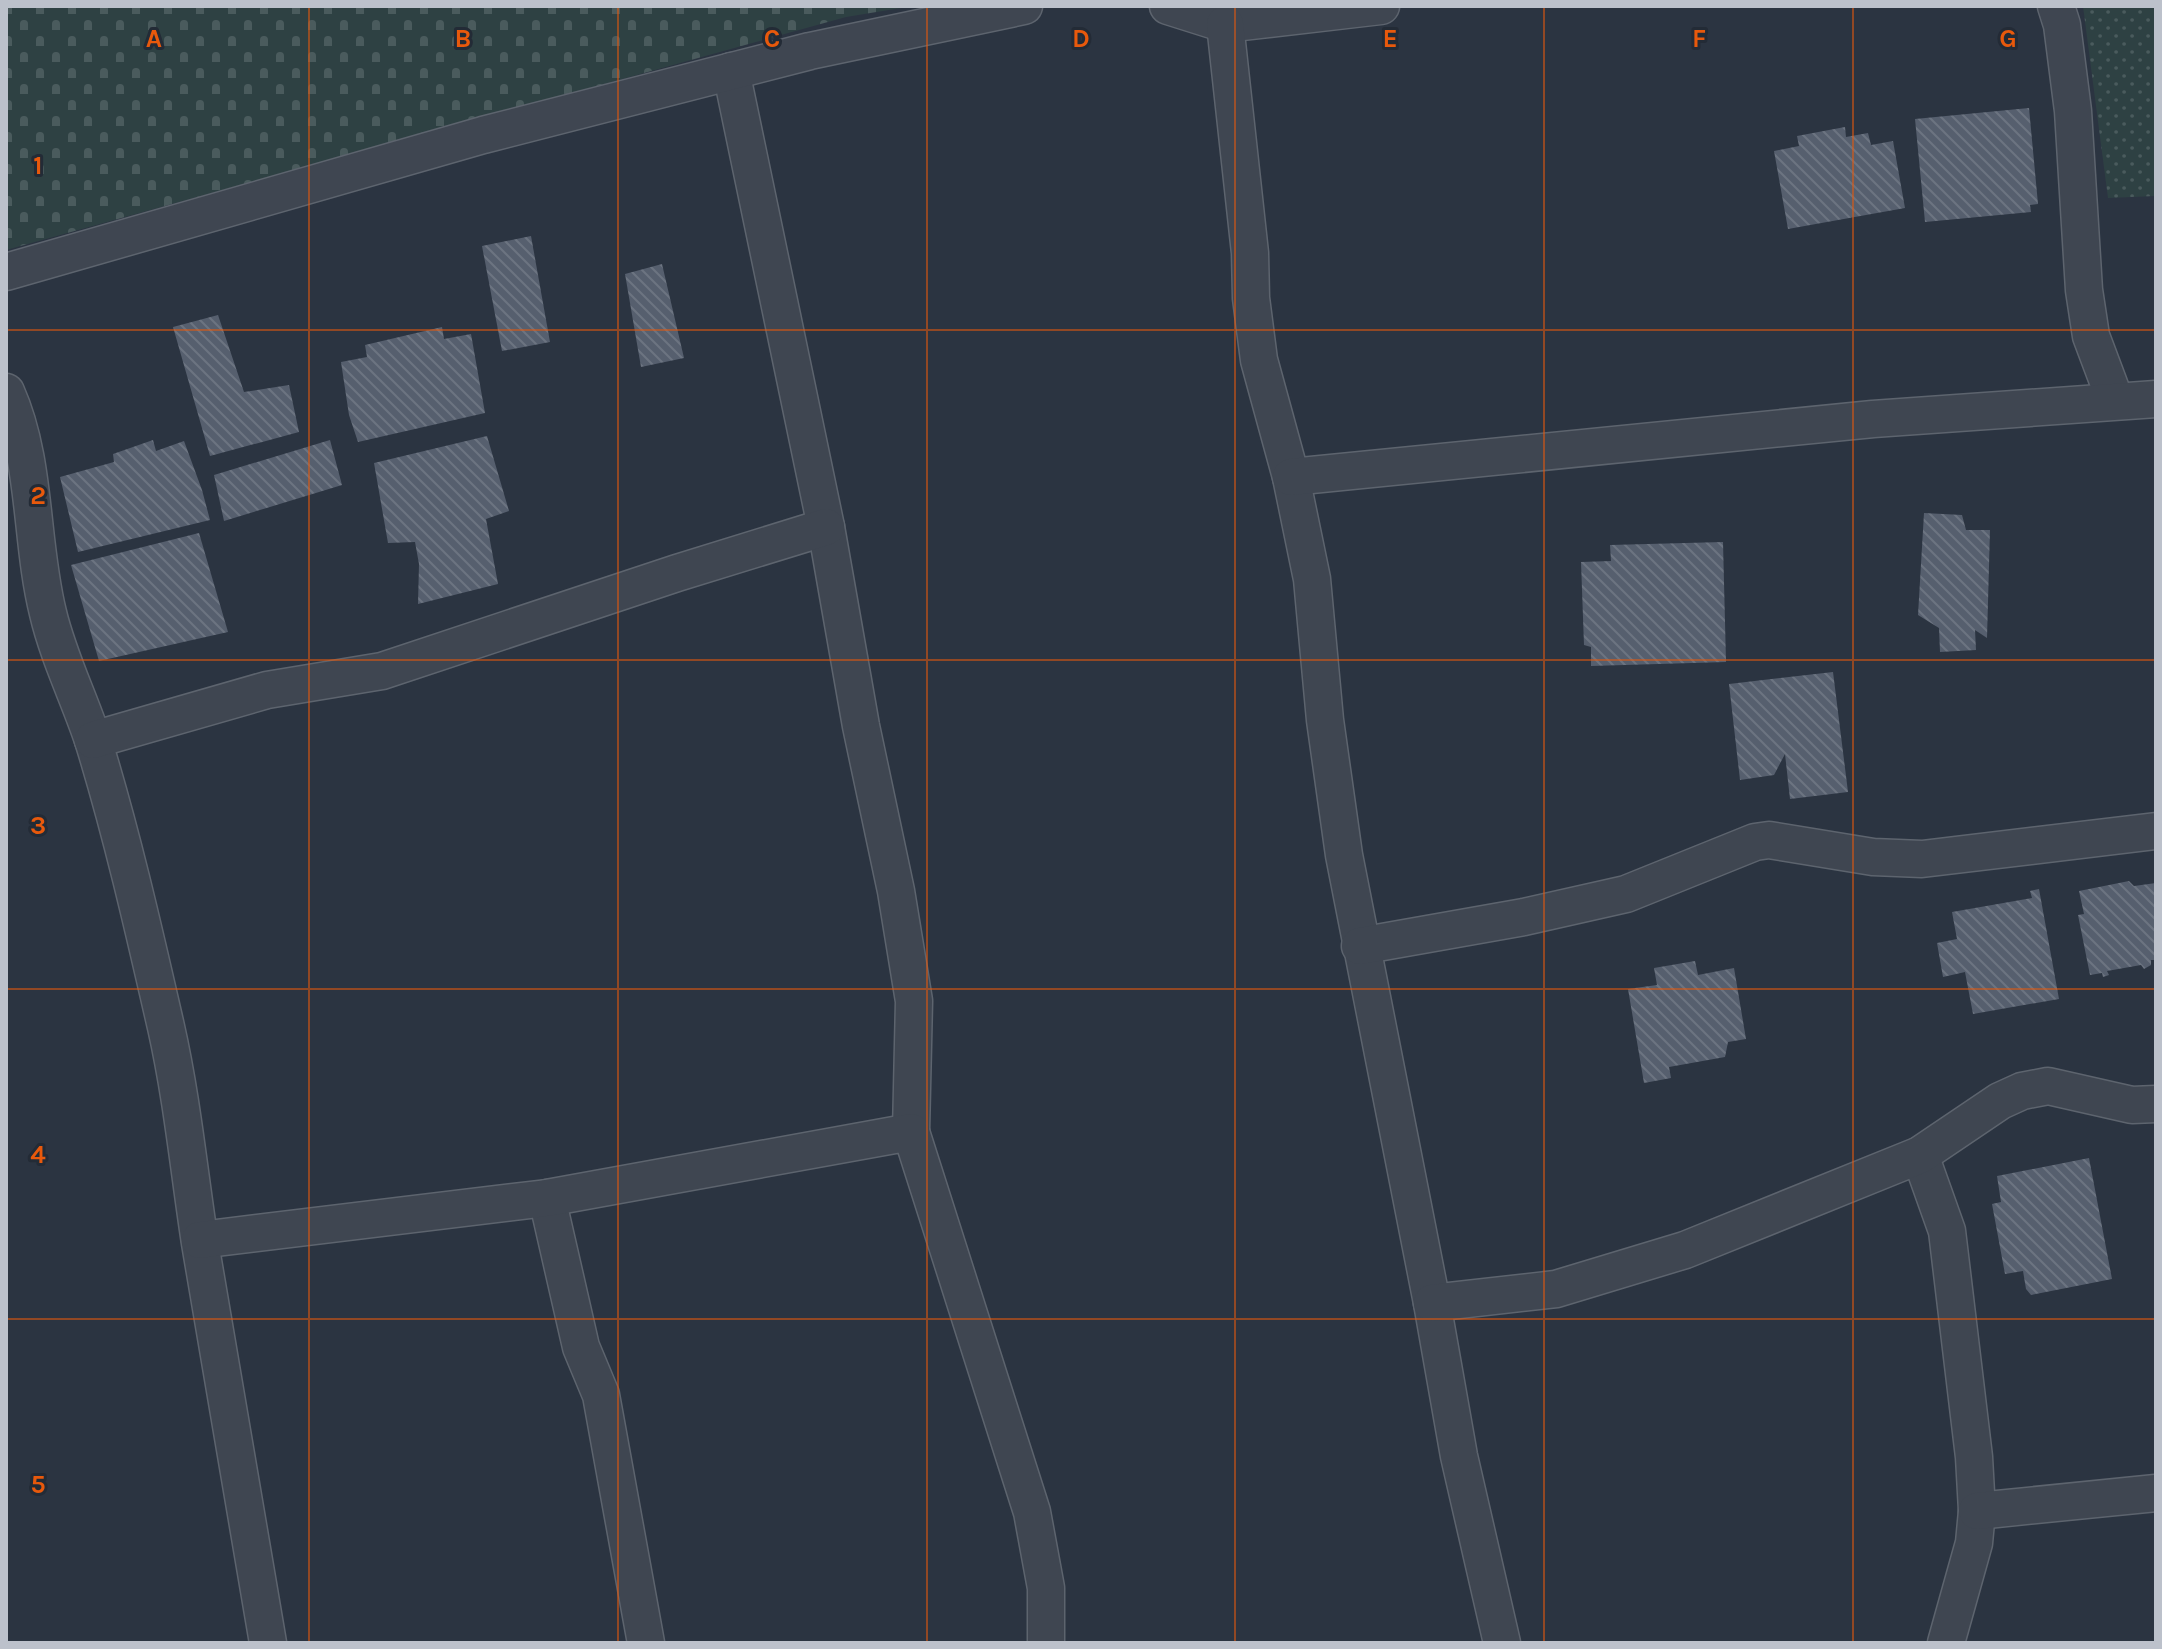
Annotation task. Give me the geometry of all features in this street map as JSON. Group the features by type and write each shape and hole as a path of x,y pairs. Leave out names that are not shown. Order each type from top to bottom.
{"street":[{"path":"6,272 483,135 810,51 1024,6"},
{"path":"1168,6 1225,24 1381,6"},
{"path":"2056,6 2062,25 2073,111 2086,306 2091,336 2115,400"},
{"path":"1225,24 1259,360 1291,477 1312,579 1325,720 1360,946 1432,1303 1459,1456 1502,1643"},
{"path":"731,71 826,527 861,726 896,891 914,1001 911,1132 1032,1512 1046,1588 1046,1643"},
{"path":"6,392 15,417 32,493 39,567 48,615 93,740 167,1029 268,1643"},
{"path":"1291,477 1873,419 2156,399"},
{"path":"93,740 267,690 382,671 826,527"},
{"path":"1360,946 1524,917 1626,894 1755,842 1769,840 1873,857 1922,859 2156,831"},
{"path":"1432,1303 1556,1289 1685,1250 1920,1155 2000,1101 2022,1091 2048,1086 2132,1105 2156,1104"},
{"path":"200,1240 547,1198 911,1132"},
{"path":"1920,1155 1947,1231 1973,1442 1977,1511 1974,1543 1946,1643"},
{"path":"547,1198 581,1347 601,1395 646,1643"},
{"path":"1977,1511 2156,1493"}],"green space":[{"path":"6,6 913,6 846,17 6,250"},
{"path":"2083,6 2156,6 2156,196 2108,198"}],"building":[{"path":"2029,108 2038,204 2030,205 2031,212 1925,222 1915,119"},
{"path":"1845,127 1846,137 1868,133 1871,145 1893,141 1905,208 1788,229 1774,151 1799,146 1797,136"},
{"path":"531,236 550,342 502,351 482,246"},
{"path":"662,264 684,358 641,367 625,274"},
{"path":"218,315 244,392 289,385 299,432 210,456 173,327"},
{"path":"442,327 444,339 471,334 485,413 358,442 349,415 341,362 367,357 365,345"},
{"path":"487,436 509,511 486,519 498,584 418,604 419,564 415,542 388,543 374,463"},
{"path":"153,440 156,451 184,441 210,520 78,552 60,477 114,462 113,454"},
{"path":"330,440 342,485 224,521 214,475"},
{"path":"1924,513 1962,515 1966,530 1990,530 1987,638 1975,630 1976,650 1940,652 1939,628 1918,615"},
{"path":"199,533 228,632 99,661 71,565"},
{"path":"1723,542 1726,662 1591,666 1591,647 1584,645 1581,562 1611,561 1610,545"},
{"path":"1833,672 1848,792 1790,799 1785,754 1774,775 1740,780 1729,684"},
{"path":"2129,881 2134,886 2156,883 2156,960 2151,960 2151,965 2144,969 2141,965 2107,971 2109,975 2103,977 2102,973 2090,975 2078,915 2084,914 2079,891"},
{"path":"2039,889 2059,999 1973,1014 1965,972 1943,977 1937,943 1957,939 1952,912 2032,898 2030,891"},
{"path":"1695,961 1698,975 1734,968 1746,1039 1728,1042 1725,1057 1669,1067 1671,1078 1644,1083 1628,989 1657,985 1654,968"},
{"path":"2089,1158 2112,1279 2031,1295 2026,1289 2023,1271 2005,1274 1992,1204 2001,1202 1997,1176"}]}
